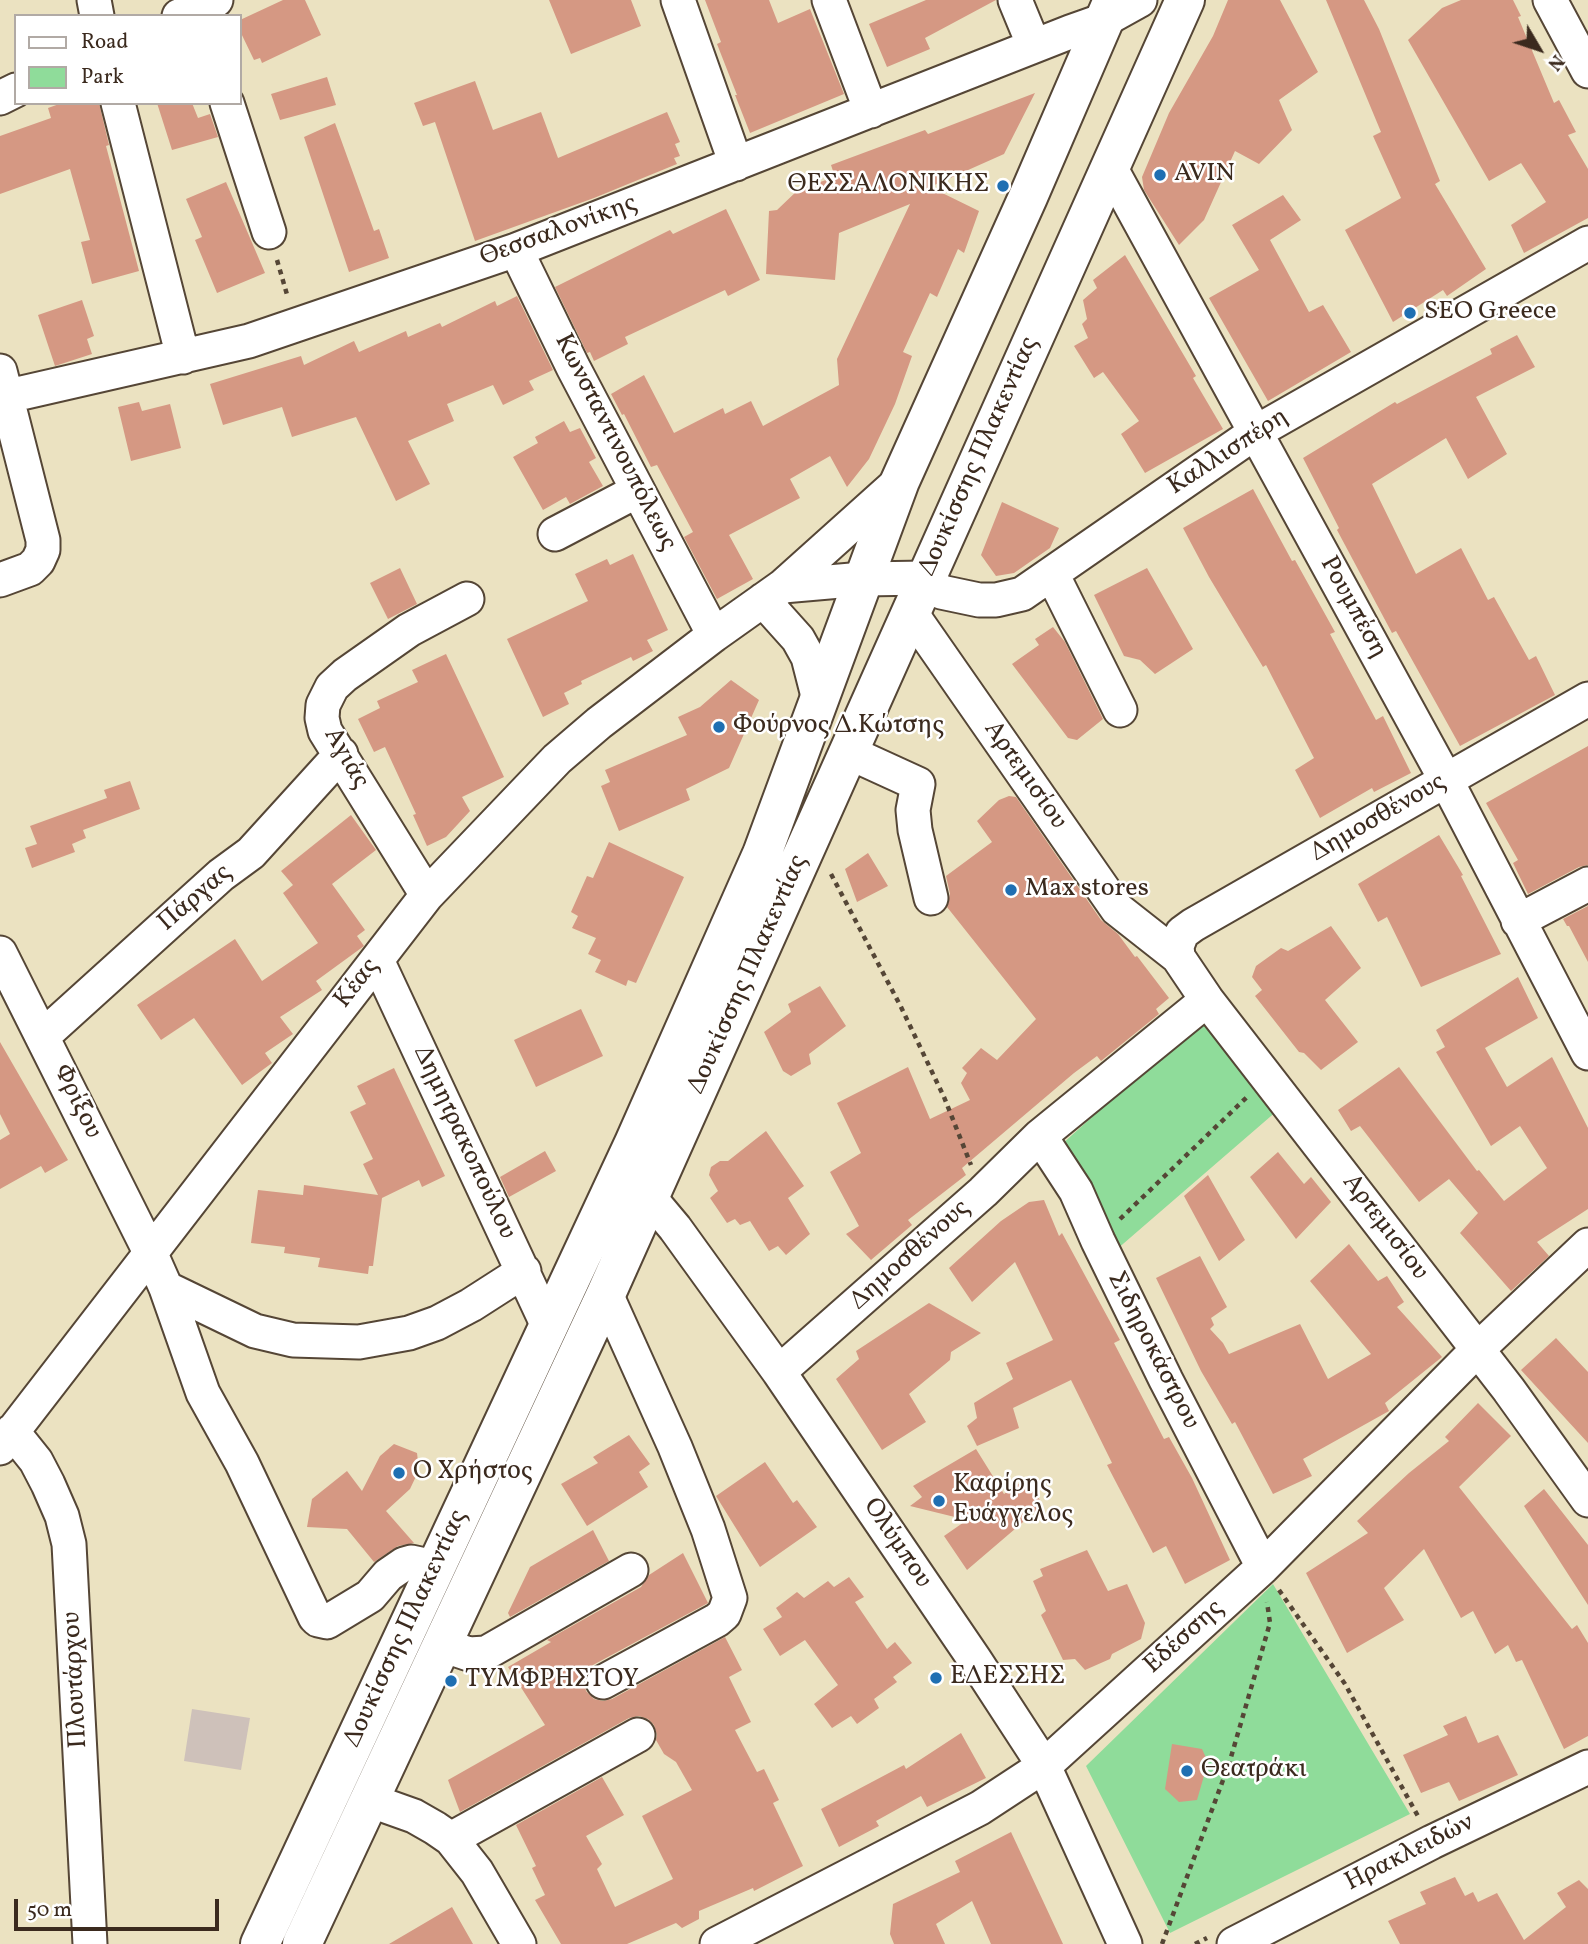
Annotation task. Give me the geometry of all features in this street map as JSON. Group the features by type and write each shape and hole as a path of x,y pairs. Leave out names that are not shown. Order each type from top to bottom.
{"main road":[{"name":"Δουκίσσης Πλακεντίας","path":"260,1944 548,1326 634,1188 795,872 1185,0"},
{"name":"Δουκίσσης Πλακεντίας","path":"302,1944 606,1294 634,1188 762,854 900,481 1034,185 1109,10"}],"street":[{"path":"678,0 736,164"},
{"path":"830,0 871,111"},
{"path":"1015,0 1034,46"},
{"name":"Θεσσαλονίκης","path":"2,389 183,357 249,341 516,250 1034,46 1109,10 1140,0"},
{"path":"1550,0 1588,71"},
{"path":"119,105 183,357"},
{"path":"229,105 269,232"},
{"name":"Ρουμπέση","path":"1110,167 1446,780 1588,1053"},
{"name":"Καλλισπέρη","path":"926,578 941,592 979,600 996,600 1022,594 1256,432 1588,243"},
{"name":"Κωνσταντινουπόλεως","path":"516,250 637,491 714,635"},
{"path":"0,579 30,569 43,550 43,540 2,389"},
{"name":"Κέας","path":"6,1439 427,895 557,759 599,723 773,593 900,481"},
{"path":"555,534 637,491"},
{"path":"1052,574 1120,710"},
{"path":"819,699 808,657 773,593 863,579 926,578"},
{"name":"Αγιάς","path":"427,895 325,731 323,705 331,687 345,675 409,630 467,599"},
{"name":"Αρτεμισίου","path":"911,613 1117,909 1178,951 1207,1000 1509,1390 1588,1500"},
{"name":"Δημοσθένους","path":"1178,951 1182,933 1193,925 1588,699"},
{"path":"848,752 918,784 913,810 915,830 931,898"},
{"name":"Πάργας","path":"43,1036 221,875 250,853 341,754"},
{"path":"1518,921 1588,884"},
{"name":"Φρίξου","path":"0,953 150,1252 166,1288 203,1393 242,1463 318,1620 327,1622 370,1596 388,1575 404,1564 411,1562 425,1565 434,1571 431,1579"},
{"name":"Δημητρακοπούλου","path":"377,960 548,1326"},
{"name":"Δημοσθένους","path":"779,1373 983,1192 1040,1136 1207,1000"},
{"name":"Σιδηροκάστρου","path":"1040,1136 1067,1174 1166,1380 1263,1567"},
{"name":"Ολύμπου","path":"634,1188 779,1373 1044,1766 1125,1944"},
{"name":"Εδέσσης","path":"717,1944 980,1808 1044,1766 1263,1567 1477,1350 1588,1245"},
{"path":"166,1288 255,1331 293,1340 359,1342 409,1333 437,1323 524,1271"},
{"path":"603,1682 717,1620 724,1614 730,1598 708,1529 675,1447 606,1294"},
{"name":"Πλουτάρχου","path":"6,1439 36,1461 62,1516 69,1544 90,1944"},
{"path":"442,1645 469,1654 486,1653 631,1570"},
{"path":"450,1839 638,1735"},
{"name":"Ηρακλειδών","path":"1234,1944 1432,1842 1588,1767"},
{"path":"369,1800 414,1816 450,1839 477,1872 519,1944"}],"path":[{"path":"269,232 296,324"},
{"path":"795,872 831,874 901,1007 944,1097 983,1192"},
{"path":"1098,1241 1268,1076"},
{"path":"1263,1567 1345,1684 1432,1842"},
{"path":"1162,1944 1229,1764 1270,1623 1263,1567"}],"shaded area":[{"path":"192,1709 250,1718 241,1770 184,1761"}],"green space":[{"path":"1204,1016 1278,1110 1116,1250 1061,1145"},
{"path":"1273,1584 1410,1814 1170,1933 1086,1766"}],"building":[{"path":"283,0 305,0 321,35 262,63 260,58 254,60 242,35 242,19"},
{"path":"549,0 631,0 641,26 571,54"},
{"path":"705,0 769,0 778,23 810,9 844,94 750,133 717,44 721,42"},
{"path":"926,0 996,0 925,38 930,49 887,67 869,24"},
{"path":"1228,0 1280,0 1318,72 1279,100 1292,130 1259,164 1235,151 1204,220 1179,245 1144,190 1142,177 1169,113 1213,36"},
{"path":"1326,0 1364,0 1379,29 1440,181 1435,184 1486,269 1447,296 1443,290 1393,322 1345,230 1401,198 1373,136 1381,132"},
{"path":"1461,0 1513,0 1554,103 1559,100 1576,132 1568,135 1588,169 1588,218 1524,253 1511,225 1546,202 1521,163 1489,181 1408,40 1442,8"},
{"path":"327,77 336,105 280,120 271,94"},
{"path":"475,81 493,130 541,112 558,158 667,112 680,142 675,144 680,156 674,158 677,164 594,198 475,241 435,122 423,126 414,103"},
{"path":"1035,93 1004,154 930,187 979,211 964,253 958,249 937,297 930,293 903,352 912,356 895,404 869,459 847,487 830,456 790,479 800,498 729,535 753,579 717,599 684,537 693,532 657,465 651,467 611,394 644,375 674,433 723,408 725,414 751,401 763,426 839,385 837,359 910,204 839,233 835,280 766,274 769,211 777,210 799,189 835,177 831,165 925,130 928,134"},
{"path":"56,105 99,105 109,145 106,146 139,271 92,284 81,242 90,240 70,169 0,194 0,136 51,118 48,108"},
{"path":"158,105 193,105 198,118 210,114 218,137 172,150"},
{"path":"335,123 374,231 379,229 389,258 349,272 304,137"},
{"path":"226,182 265,273 217,293 195,240 202,237 186,199"},
{"path":"1283,195 1301,220 1270,240 1309,312 1323,305 1351,352 1268,401 1209,298 1259,270 1232,225"},
{"path":"726,209 760,280 728,296 725,290 625,337 628,344 594,361 590,352 587,353 555,287 670,230 673,234"},
{"path":"1125,255 1196,376 1193,378 1223,429 1145,473 1121,434 1139,421 1103,372 1094,378 1074,346 1088,338 1082,324 1087,319 1083,300 1097,288 1093,280"},
{"path":"517,296 553,370 529,381 534,390 503,405 493,385 447,404 454,421 408,441 430,484 396,501 356,417 292,437 282,407 223,425 210,384 301,356 304,365 354,341 359,352 406,331 408,337 440,323 442,327 495,301 497,306"},
{"path":"82,300 94,336 87,339 92,354 55,366 38,315"},
{"path":"1517,335 1535,367 1476,397 1507,454 1468,479 1446,438 1372,484 1416,574 1461,548 1488,600 1494,597 1529,660 1536,656 1555,695 1460,746 1396,631 1392,633 1337,530 1339,528 1303,458 1395,402 1397,404 1492,354 1490,349"},
{"path":"139,402 142,411 170,404 181,448 131,461 118,407"},
{"path":"564,421 570,432 580,428 596,458 589,462 603,486 570,504 566,497 543,510 513,457 538,443 535,437"},
{"path":"1253,489 1335,632 1330,634 1376,720 1383,716 1411,773 1374,792 1372,788 1320,818 1295,770 1314,758 1266,665 1263,667 1183,528"},
{"path":"1002,502 1059,528 1050,548 1014,573 996,576 981,555"},
{"path":"633,554 668,630 647,640 653,651 633,661 631,657 581,681 582,684 564,693 569,704 543,717 507,639 588,601 575,574 607,559 610,565"},
{"path":"400,568 417,604 388,619 370,583"},
{"path":"1147,568 1193,649 1155,674 1140,660 1124,656 1094,595"},
{"path":"1053,627 1065,642 1103,719 1077,740 1068,738 1012,664 1039,645 1035,639"},
{"path":"446,654 504,777 462,797 470,811 446,837 427,846 413,815 416,814 385,747 374,752 358,719 380,708 377,701 418,682 412,670"},
{"path":"731,680 759,700 729,768 686,789 690,800 619,831 601,786 610,782 605,770 687,735 678,717 700,707"},
{"path":"1588,746 1588,865 1579,867 1528,894 1513,863 1518,860 1486,803"},
{"path":"130,781 140,809 83,830 86,838 72,844 75,852 32,868 25,848 37,844 30,826 107,798 104,790"},
{"path":"1009,796 1016,797 1101,920 1118,934 1169,998 1156,1009 1159,1014 1101,1061 1097,1056 1074,1073 962,1168 966,1175 908,1220 912,1225 871,1260 846,1234 859,1226 830,1172 861,1153 837,1103 908,1067 930,1119 970,1100 961,1083 967,1073 962,1068 981,1048 997,1060 1036,1019 947,907 950,894 946,876 992,842 977,821 999,800"},
{"path":"351,815 376,850 332,884 365,930 357,936 364,946 316,981 322,990 280,1017 293,1034 265,1053 272,1063 242,1085 194,1018 161,1040 137,1005 235,939 262,981 318,943 283,893 293,885 281,871"},
{"path":"1439,835 1463,875 1461,876 1501,954 1421,987 1387,917 1378,922 1358,884"},
{"path":"609,842 684,877 636,983 628,980 626,986 595,972 601,960 588,954 596,938 572,928 578,916 571,912 587,876 593,878"},
{"path":"868,853 888,886 857,902 845,869"},
{"path":"1588,906 1588,962 1563,919"},
{"path":"1331,926 1361,968 1325,1000 1358,1042 1321,1070 1304,1053 1299,1052 1255,996 1262,990 1252,977 1256,966 1281,948 1288,951"},
{"path":"1518,977 1538,1018 1485,1048 1507,1087 1552,1057 1588,1128 1588,1209 1537,1242 1549,1256 1511,1291 1460,1233 1478,1213 1449,1179 1419,1202 1360,1126 1351,1131 1338,1110 1399,1067 1477,1171 1479,1170 1504,1201 1547,1168 1520,1126 1491,1146 1436,1052 1445,1047 1436,1030"},
{"path":"820,986 846,1026 809,1054 811,1064 791,1076 783,1071 764,1032 791,1012 788,1004"},
{"path":"581,1009 603,1056 536,1087 514,1040"},
{"path":"0,1042 68,1160 45,1173 41,1166 0,1189 0,1140 10,1134 0,1114"},
{"path":"394,1068 445,1176 422,1187 419,1180 382,1198 373,1266 369,1266 368,1274 318,1267 320,1258 284,1253 285,1247 251,1243 258,1190 303,1195 304,1185 378,1195 363,1164 373,1159 350,1112 366,1104 357,1086"},
{"path":"766,1131 804,1186 788,1198 810,1234 786,1255 778,1246 769,1251 750,1221 740,1225 735,1219 727,1223 710,1198 718,1191 709,1175 711,1167 720,1161 728,1161"},
{"path":"545,1151 556,1171 509,1197 500,1177"},
{"path":"1278,1152 1304,1184 1311,1177 1331,1202 1296,1239 1250,1177"},
{"path":"1208,1175 1245,1240 1219,1261 1184,1196"},
{"path":"1044,1200 1059,1236 1062,1233 1120,1340 1114,1343 1164,1439 1169,1437 1192,1478 1230,1560 1185,1584 1166,1546 1153,1553 1107,1465 1112,1463 1071,1380 1013,1408 1019,1428 977,1446 967,1426 977,1418 974,1403 1013,1379 1006,1363 1053,1340 1015,1262 972,1302 949,1268 1001,1221 1029,1202"},
{"path":"1349,1244 1378,1281 1387,1276 1404,1302 1397,1307 1442,1357 1385,1403 1389,1411 1303,1459 1312,1476 1273,1494 1235,1422 1232,1424 1201,1371 1156,1278 1200,1256 1227,1307 1211,1318 1214,1325 1210,1329 1229,1354 1300,1324 1328,1379 1371,1354 1310,1281"},
{"path":"929,1303 981,1333 951,1352 950,1360 909,1394 926,1422 882,1450 836,1379 859,1359 856,1351"},
{"path":"1556,1338 1588,1372 1588,1443 1521,1370"},
{"path":"1478,1403 1511,1436 1459,1487 1572,1629 1577,1625 1588,1643 1588,1736 1564,1749 1522,1660 1516,1662 1508,1645 1495,1654 1473,1611 1461,1618 1424,1549 1384,1588 1404,1620 1347,1653 1306,1573 1368,1533 1357,1521 1449,1441 1445,1437"},
{"path":"629,1435 650,1464 639,1472 648,1487 587,1526 561,1484 598,1463 593,1457"},
{"path":"394,1444 417,1453 419,1470 410,1489 386,1511 414,1543 398,1546 374,1562 347,1529 307,1527 312,1499 347,1471 362,1491 380,1456"},
{"path":"976,1449 1004,1494 1026,1479 1043,1505 967,1570 944,1536 967,1520 910,1506 922,1497 913,1486"},
{"path":"765,1462 793,1503 797,1500 817,1527 760,1567 716,1496"},
{"path":"1544,1489 1588,1545 1588,1605 1524,1506"},
{"path":"593,1530 609,1561 510,1617 508,1613 530,1567"},
{"path":"1087,1550 1108,1591 1127,1584 1145,1623 1141,1639 1112,1654 1110,1659 1085,1670 1075,1659 1063,1660 1041,1615 1046,1611 1033,1581 1043,1576 1040,1569"},
{"path":"683,1553 708,1603 593,1665 586,1673 586,1691 594,1699 612,1699 725,1637 742,1670 729,1677 751,1722 735,1730 757,1772 764,1769 779,1800 773,1803 803,1866 754,1891 753,1888 699,1911 699,1919 682,1928 676,1923 627,1944 561,1944 535,1900 545,1895 532,1868 536,1866 516,1825 602,1777 624,1815 586,1836 602,1864 597,1869 615,1907 673,1879 642,1816 692,1790 676,1762 664,1754 656,1740 654,1725 639,1716 629,1718 460,1812 448,1780 545,1725 508,1667 551,1642 547,1640 641,1587 649,1575"},
{"path":"849,1577 864,1597 855,1602 887,1649 895,1642 912,1663 893,1677 897,1682 874,1699 879,1708 857,1724 851,1716 832,1728 814,1704 838,1685 805,1640 780,1656 763,1629 782,1617 776,1608 797,1592 804,1598 828,1581 834,1587"},
{"path":"1466,1716 1478,1743 1498,1735 1518,1775 1459,1801 1449,1782 1421,1793 1403,1755 1448,1735 1443,1726"},
{"path":"961,1733 986,1778 927,1807 921,1796 876,1821 879,1826 839,1847 821,1809 904,1765 906,1769"},
{"name":"Θεατράκι","path":"1172,1744 1202,1749 1208,1762 1197,1800 1179,1802 1165,1789"},
{"path":"1011,1832 1063,1944 991,1944 972,1901 936,1924 945,1944 894,1944 890,1934 893,1904 960,1872 955,1861"},
{"path":"1455,1877 1465,1896 1473,1892 1478,1902 1497,1893 1524,1940 1566,1907 1557,1893 1579,1880 1588,1889 1588,1944 1400,1944 1388,1921 1426,1904 1420,1892"},
{"path":"452,1907 473,1944 389,1944"}],"place":[{"name":"AVIN","path":"1160,175"},
{"name":"ΘΕΣΣΑΛΟΝΙΚΗΣ","path":"1003,186"},
{"name":"SEO Greece","path":"1410,313"},
{"name":"Φούρνος Δ.Κώτσης","path":"719,727"},
{"name":"Max stores","path":"1011,890"},
{"name":"Ο Χρήστος","path":"399,1473"},
{"name":"Καφίρης Ευάγγελος","path":"939,1501"},
{"name":"ΕΔΕΣΣΗΣ","path":"936,1678"},
{"name":"ΤΥΜΦΡΗΣΤΟΥ","path":"451,1681"},
{"name":"Θεατράκι","path":"1187,1771"}]}
